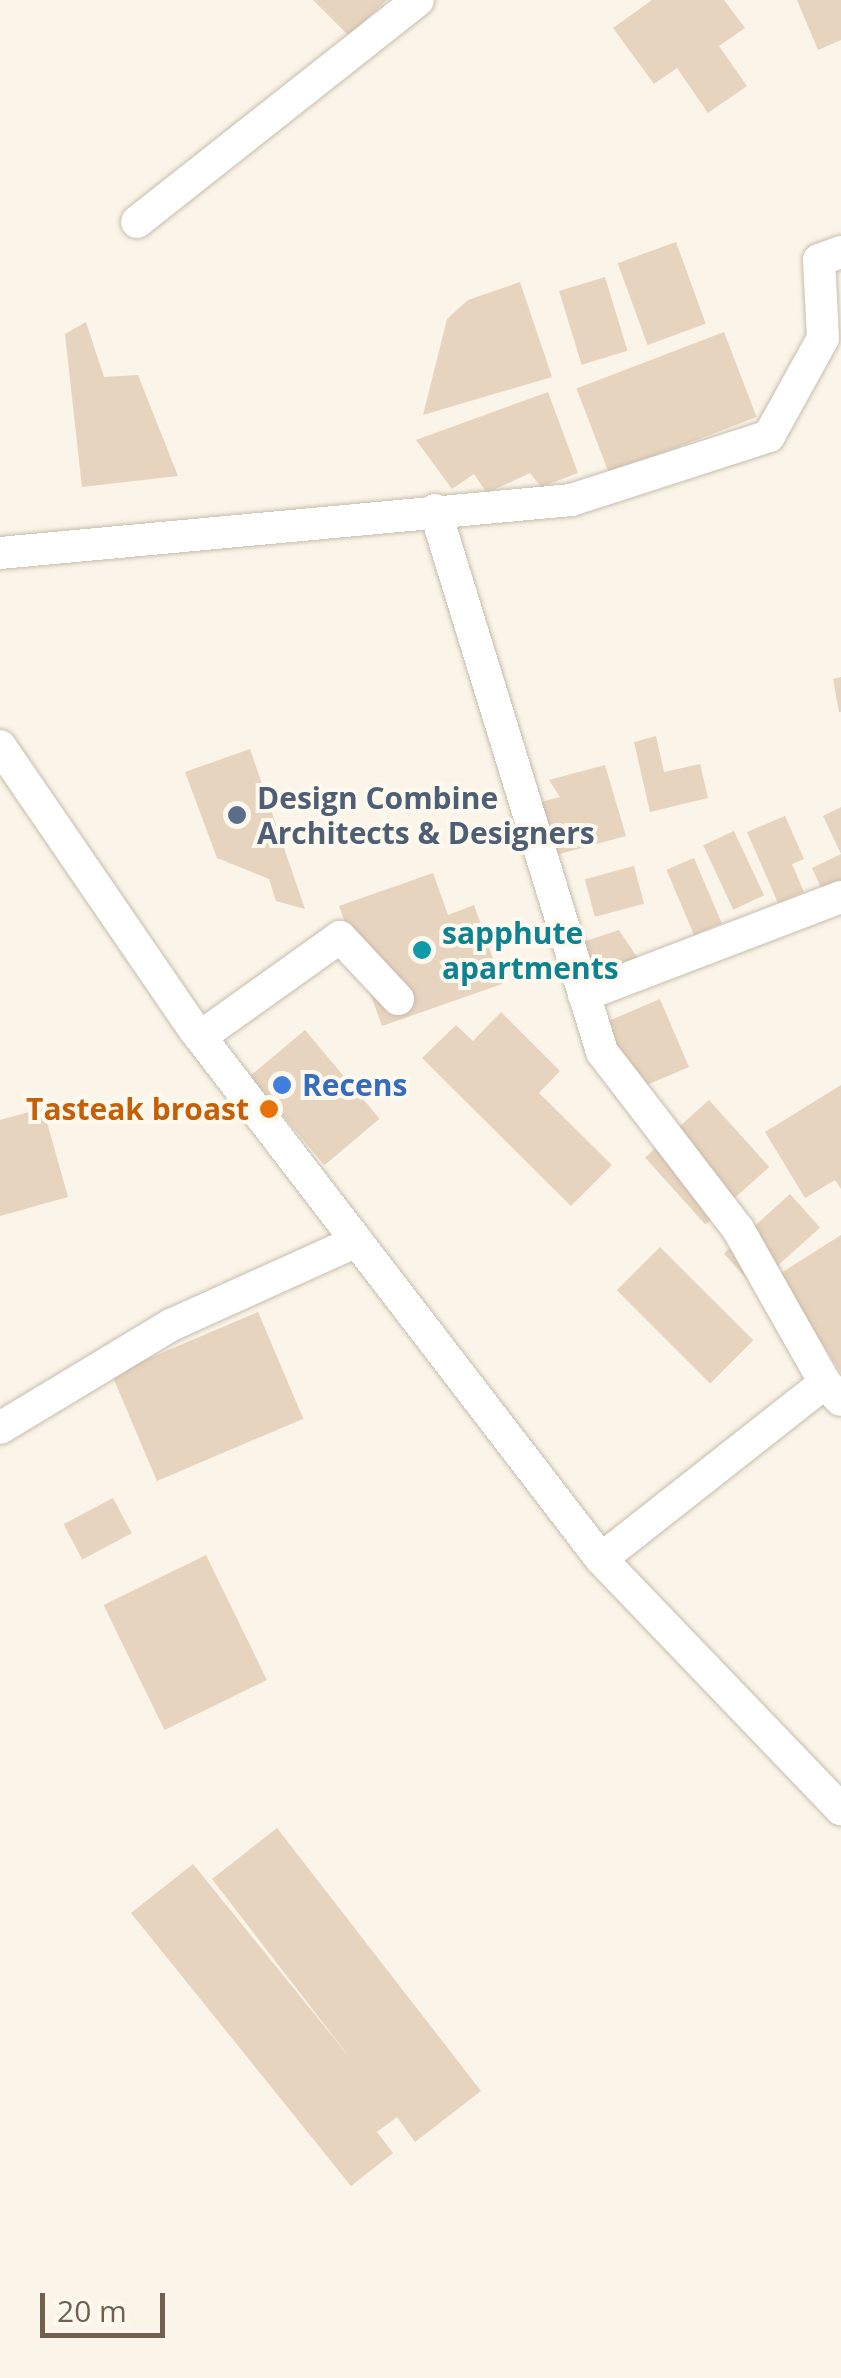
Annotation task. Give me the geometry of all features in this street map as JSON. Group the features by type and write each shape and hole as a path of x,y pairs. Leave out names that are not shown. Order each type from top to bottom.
{"street":[{"path":"138,222 418,0"},
{"path":"0,552 571,500 769,436 823,338 819,260 841,252"},
{"path":"435,510 602,1052 738,1229 833,1392 600,1559"},
{"path":"0,746 200,1036 600,1559 841,1809"},
{"path":"584,995 841,897"},
{"path":"200,1036 340,937 398,999"},
{"path":"0,1428 171,1325 358,1241"}],"building":[{"path":"313,0 387,0 349,36"},
{"path":"652,0 724,0 745,28 719,46 747,86 708,113 677,68 654,84 613,28"},
{"path":"797,0 841,0 841,40 818,50"},
{"path":"676,242 706,324 647,345 618,263"},
{"path":"605,277 628,351 582,365 559,291"},
{"path":"520,282 552,377 423,415 447,319 468,300"},
{"path":"86,322 104,377 138,375 178,476 82,487 65,334"},
{"path":"724,332 757,417 609,474 576,389"},
{"path":"548,392 578,473 541,487 530,473 487,493 474,474 452,489 416,440"},
{"path":"841,677 841,712 839,712 833,679"},
{"path":"656,736 664,772 700,764 708,798 650,812 634,742"},
{"name":"Design Combine Architects & Designers","path":"250,749 305,909 276,901 269,879 217,858 185,772"},
{"path":"605,765 626,836 556,855 541,802 560,797 549,780"},
{"path":"841,807 841,854 823,816"},
{"path":"785,816 804,859 792,864 804,892 778,903 747,832"},
{"path":"734,831 764,895 733,910 703,845"},
{"path":"841,854 841,888 825,896 812,868"},
{"path":"694,858 722,923 694,935 666,870"},
{"path":"634,866 644,904 595,917 585,879"},
{"name":"sapphute apartments","path":"433,873 448,915 474,905 502,984 382,1026 339,906"},
{"path":"619,930 639,960 594,974 583,942"},
{"path":"660,999 689,1067 615,1098 586,1030"},
{"path":"501,1012 560,1071 539,1093 612,1165 571,1206 422,1058 456,1025 473,1041"},
{"path":"305,1030 380,1119 324,1165 250,1076"},
{"path":"841,1085 841,1189 835,1180 805,1198 765,1132"},
{"path":"709,1100 769,1167 705,1224 645,1158"},
{"path":"43,1108 68,1197 0,1216 0,1120"},
{"path":"790,1194 820,1227 754,1287 724,1254"},
{"path":"841,1235 841,1373 778,1275"},
{"path":"660,1247 753,1340 710,1383 617,1290"},
{"path":"258,1312 303,1419 157,1481 112,1374"},
{"path":"113,1498 132,1533 82,1560 64,1524"},
{"path":"206,1555 267,1680 164,1730 104,1605"},
{"path":"277,1828 481,2091 415,2142 397,2117 377,2132 393,2153 351,2186 131,1913 193,1864 351,2059 212,1879"}],"place":[{"name":"Design Combine Architects & Designers","path":"237,815"},
{"name":"sapphute apartments","path":"422,950"},
{"name":"Recens","path":"282,1085"},
{"name":"Tasteak broast","path":"269,1109"}]}
